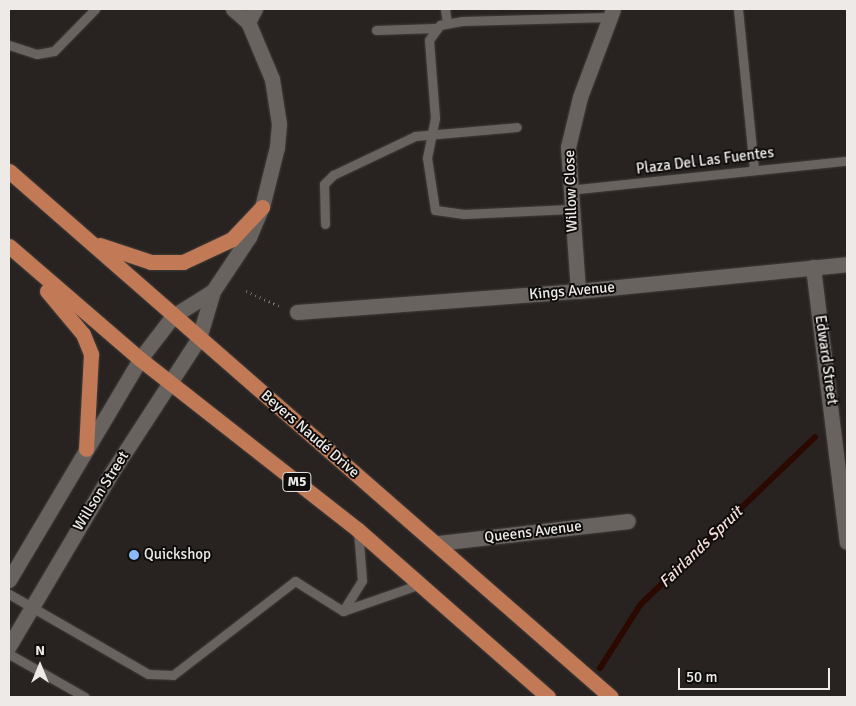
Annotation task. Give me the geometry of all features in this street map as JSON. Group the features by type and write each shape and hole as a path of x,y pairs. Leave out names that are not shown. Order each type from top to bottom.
{"main road":[{"name":"Beyers Naudé Drive","path":"9,171 173,316 438,543 611,697"},
{"path":"79,233 131,257 183,262 232,239 262,207"},
{"name":"M5","path":"9,246 140,359 358,530 548,697"},
{"path":"9,252 83,334 93,375 86,449"}],"street":[{"path":"9,580 140,359 173,316 213,291 250,237 262,207 279,124 272,79 252,15 233,9"},
{"name":"Willow Close","path":"578,291 568,190 572,126 611,13"},
{"name":"Kings Avenue","path":"297,312 578,291 847,264"},
{"name":"Edward Street","path":"813,267 846,506 847,542"},
{"name":"Willson Street","path":"9,646 110,475 171,384 199,338 213,291"},
{"name":"Queens Avenue","path":"438,543 628,521"}],"lane":[{"path":"9,45 37,54 54,51 95,9"},
{"path":"445,9 447,22"},
{"path":"738,9 754,168"},
{"path":"376,30 435,28 447,22 611,13"},
{"path":"435,28 430,40 434,132 427,158 435,210 464,214 570,209"},
{"path":"325,224 323,191 328,179 407,139 434,132 517,127"},
{"name":"Plaza Del Las Fuentes","path":"568,190 754,168 845,161"},
{"path":"342,611 362,580 358,530"},
{"path":"9,594 148,674 173,675 295,581 342,611"},
{"path":"342,611 420,584"},
{"path":"9,654 85,697"}],"path":[{"path":"246,291 297,312"}],"waterway":[{"name":"Fairlands Spruit","path":"600,668 641,604 815,437"}],"place":[{"name":"Quickshop","path":"134,555"}]}
